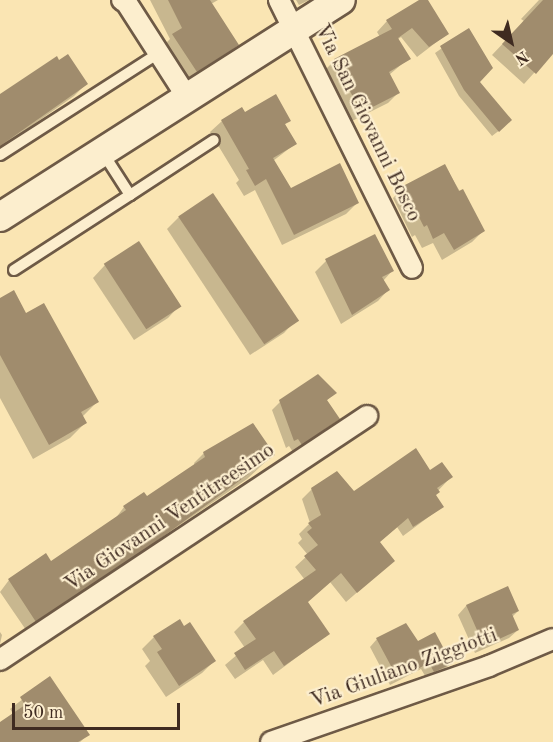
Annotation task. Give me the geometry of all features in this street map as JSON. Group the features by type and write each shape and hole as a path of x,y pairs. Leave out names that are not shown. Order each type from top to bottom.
{"street":[{"path":"122,0 126,2 187,97"},
{"name":"Via San Giovanni Bosco","path":"279,0 412,268"},
{"path":"0,217 341,0"},
{"name":"Via Giovanni Ventitreesimo","path":"0,660 367,416"},
{"name":"Via Giuliano Ziggiotti","path":"271,742 489,666 553,639"}],"lane":[{"path":"0,155 159,53"},
{"path":"14,270 214,140"},
{"path":"102,150 130,195"}],"building":[{"path":"168,0 210,0 239,45 197,72 172,34 182,28"},
{"path":"419,0 428,0 449,34 429,47 412,28 398,38 411,59 389,72 400,93 361,113 334,59 392,29 386,20"},
{"path":"543,0 553,0 553,54 536,74 502,44"},
{"path":"469,28 493,68 480,82 512,120 499,132 464,90 440,46"},
{"path":"68,54 88,84 0,146 0,94 57,56 59,60"},
{"path":"276,94 291,121 285,124 297,144 273,158 291,188 340,163 359,203 294,235 266,179 255,186 246,170 249,169 221,120 242,107 245,112"},
{"path":"445,164 459,191 463,189 485,231 454,250 444,233 433,239 427,225 424,227 403,186"},
{"path":"213,193 299,321 264,344 178,216"},
{"path":"375,234 394,271 382,277 390,290 352,315 325,259"},
{"path":"139,241 181,306 146,329 104,264"},
{"path":"14,290 26,313 44,303 99,402 81,412 87,423 49,445 0,355 0,298"},
{"path":"318,374 337,393 327,400 340,419 302,445 298,439 294,441 279,400"},
{"path":"253,423 275,455 150,546 36,622 8,579 46,553 51,561 126,510 123,506 144,492 147,496 205,457 203,452"},
{"path":"416,448 430,470 442,462 453,477 437,488 440,492 436,495 444,507 413,527 408,518 380,542 395,561 357,593 341,573 308,602 330,634 284,666 274,651 245,670 234,653 256,639 243,621 316,570 304,556 318,545 307,532 312,528 308,523 321,515 311,488 337,471 354,491"},
{"path":"508,586 519,611 512,614 519,630 484,646 466,605"},
{"path":"180,619 184,626 190,622 216,661 179,686 157,652 162,649 153,636"},
{"path":"406,623 418,641 435,632 452,664 434,672 429,663 398,679 376,638"},
{"path":"50,676 90,735 78,742 0,742 0,722 25,705 20,697"}]}
